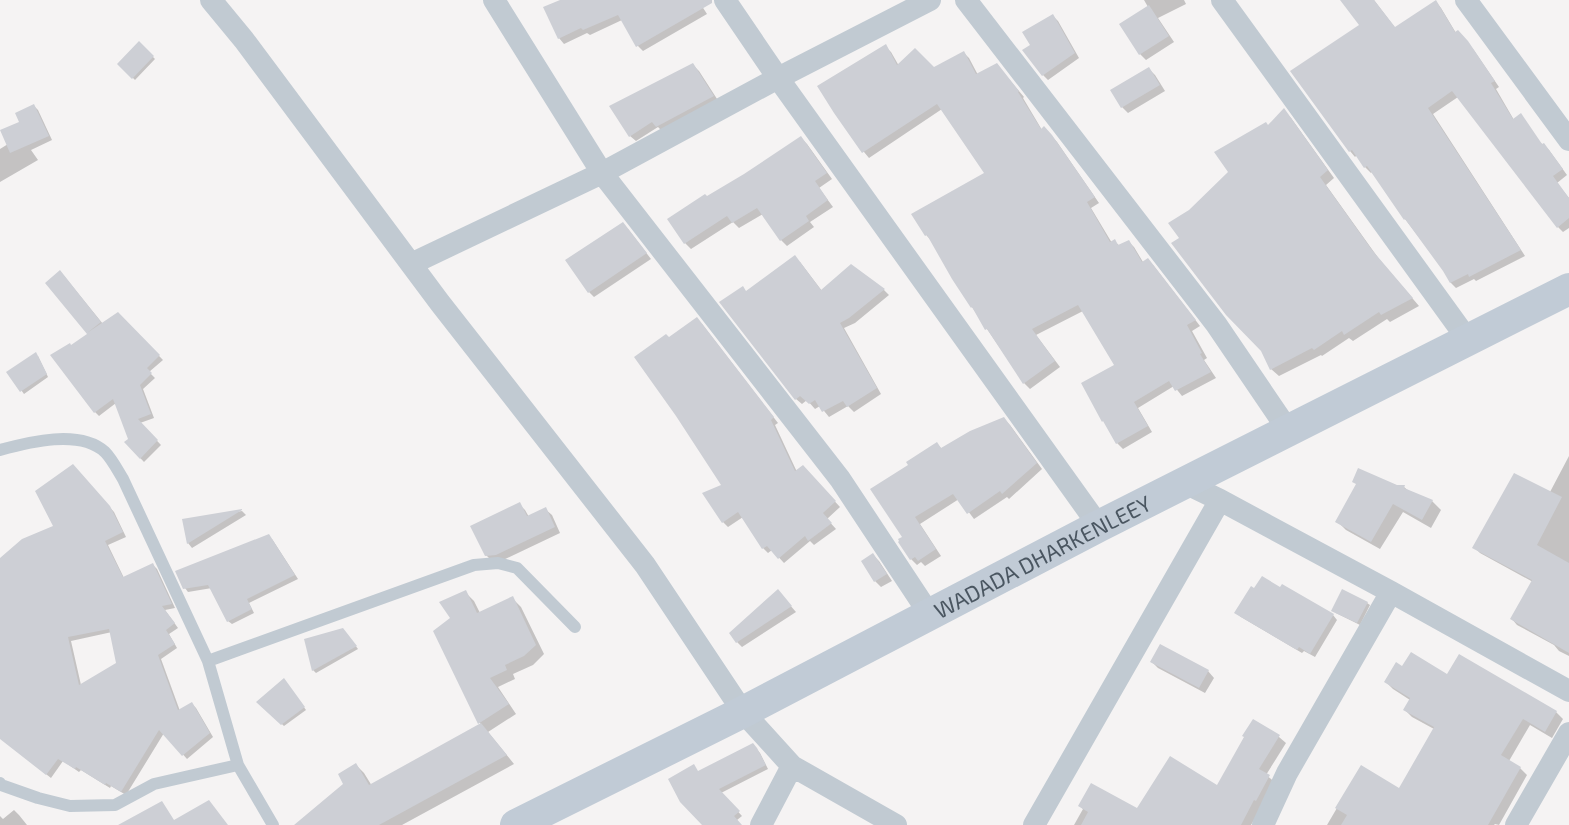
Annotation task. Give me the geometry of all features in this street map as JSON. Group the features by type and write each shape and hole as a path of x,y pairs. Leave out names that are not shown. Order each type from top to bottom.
{"main road":[{"name":"WADADA DHARKENLEEY","path":"516,825 742,712 1099,526 1569,289"}],"street":[{"path":"211,0 440,303 645,565 742,712 792,766 896,825"},
{"path":"494,0 602,173 840,479 930,615"},
{"path":"725,0 778,78 1099,526"},
{"path":"411,264 602,173 778,78 930,0"},
{"path":"966,0 1216,324 1288,430"},
{"path":"1222,0 1468,340"},
{"path":"1466,0 1569,140"},
{"path":"1185,483 1391,592 1569,691"},
{"path":"1034,825 1220,500"},
{"path":"1263,825 1287,773 1391,592"},
{"path":"1516,825 1569,733"},
{"path":"761,825 792,766"}],"lane":[{"path":"0,450 31,442 60,440 86,441 105,452 123,479 208,661 238,765 273,825"},
{"path":"208,661 474,566 498,563 516,568 575,627"},
{"path":"0,783 38,798 70,806 115,805 154,784 238,765"}],"building":[{"path":"560,0 712,0 712,3 636,47 618,15 558,39 543,7"},
{"path":"1340,0 1374,0 1395,27 1436,0 1455,32 1458,30 1468,41 1495,81 1491,83 1513,119 1521,113 1542,144 1544,143 1563,169 1553,176 1569,198 1569,218 1557,228 1452,91 1428,108 1521,250 1469,277 1468,274 1450,283 1367,166 1364,168 1352,150 1349,152 1290,71 1359,25"},
{"path":"1149,5 1169,36 1139,55 1119,24"},
{"path":"1053,14 1075,53 1042,76 1022,50 1030,45 1022,32"},
{"path":"139,41 154,56 132,79 117,64"},
{"path":"886,44 897,65 915,48 934,67 964,51 976,74 997,63 1019,91 1041,129 1044,126 1052,135 1095,197 1087,202 1110,242 1115,239 1118,245 1129,240 1142,262 1148,258 1196,320 1187,325 1211,372 1175,391 1169,381 1134,402 1148,426 1116,444 1102,422 1081,383 1114,365 1078,305 1032,329 1055,361 1023,384 987,329 985,330 927,235 925,236 911,214 984,173 937,104 862,153 834,113 817,86"},
{"path":"693,63 714,96 656,127 652,122 629,137 609,106"},
{"path":"1149,67 1160,85 1121,108 1110,90"},
{"path":"34,104 49,136 10,153 0,130 19,122 15,113"},
{"path":"1284,108 1328,170 1320,177 1372,250 1413,298 1381,315 1379,312 1344,335 1342,331 1314,350 1312,348 1270,370 1261,351 1226,315 1171,243 1179,238 1168,223 1189,210 1228,172 1214,152 1266,122 1268,125"},
{"path":"801,136 827,173 815,181 828,200 806,216 809,221 780,241 757,208 732,223 727,216 684,244 667,219 705,194 707,196 744,174"},
{"path":"623,222 647,253 588,293 565,260"},
{"path":"795,255 821,290 851,264 885,289 840,323 877,388 847,407 843,401 822,412 815,400 809,404 800,396 795,400 719,302 743,286 746,291"},
{"path":"60,270 101,322 87,333 118,312 160,355 147,368 152,373 140,385 151,414 138,419 158,440 140,459 124,442 128,439 113,399 94,413 50,355 87,334 45,283"},
{"path":"697,317 774,417 771,420 795,471 803,465 836,501 823,513 832,523 808,541 805,536 778,559 767,546 762,549 738,512 722,523 702,493 721,485 634,357 666,334 669,337"},
{"path":"36,352 47,374 20,392 6,372"},
{"path":"1004,417 1037,463 1002,494 1000,491 967,514 953,494 915,517 936,549 918,561 915,557 910,560 898,542 898,539 902,537 870,489 908,465 906,462 937,442 941,448 970,431"},
{"path":"73,464 110,506 123,532 105,541 123,577 153,563 172,604 162,606 175,623 166,630 175,644 158,655 178,710 192,702 210,733 182,756 159,730 121,792 58,759 46,775 0,739 0,558 22,539 53,526 35,491","holes":["109,629 116,663 79,685 68,637"]},
{"path":"1358,468 1397,485 1405,485 1404,488 1433,500 1422,520 1393,504 1371,542 1335,522 1356,484 1352,482"},
{"path":"1514,473 1562,497 1537,545 1569,563 1569,653 1510,619 1532,580 1472,548"},
{"path":"520,502 527,516 546,507 555,527 496,555 485,556 470,526"},
{"path":"242,510 187,544 182,519"},
{"path":"269,534 295,575 247,599 252,609 227,622 208,585 183,589 175,571"},
{"path":"873,553 887,574 874,582 861,561"},
{"path":"1262,576 1280,587 1282,584 1334,614 1310,654 1299,647 1297,650 1234,613 1251,586 1254,588"},
{"path":"778,589 792,606 736,643 729,633"},
{"path":"1342,589 1368,602 1357,623 1331,611"},
{"path":"466,590 477,613 513,596 536,645 524,656 505,665 507,670 490,678 509,704 478,724 433,631 450,618 439,602"},
{"path":"343,628 357,646 312,671 304,639"},
{"path":"1160,644 1209,670 1199,688 1150,662"},
{"path":"1411,652 1447,674 1459,654 1557,711 1545,732 1523,719 1501,755 1521,767 1488,825 1341,825 1347,815 1335,808 1361,765 1399,788 1434,727 1403,710 1410,698 1384,682 1396,662 1402,666"},
{"path":"284,678 305,707 281,725 256,702"},
{"path":"1253,719 1280,735 1259,769 1270,775 1241,825 1081,825 1088,812 1078,806 1091,783 1137,808 1170,756 1217,785"},
{"path":"481,723 507,755 379,825 294,825 343,784 338,774 356,763 369,785"},
{"path":"753,743 766,765 719,789 740,811 734,816 742,825 702,825 680,802 668,779 694,764 698,771"},
{"path":"209,800 228,825 118,825 162,801 174,820"}]}
